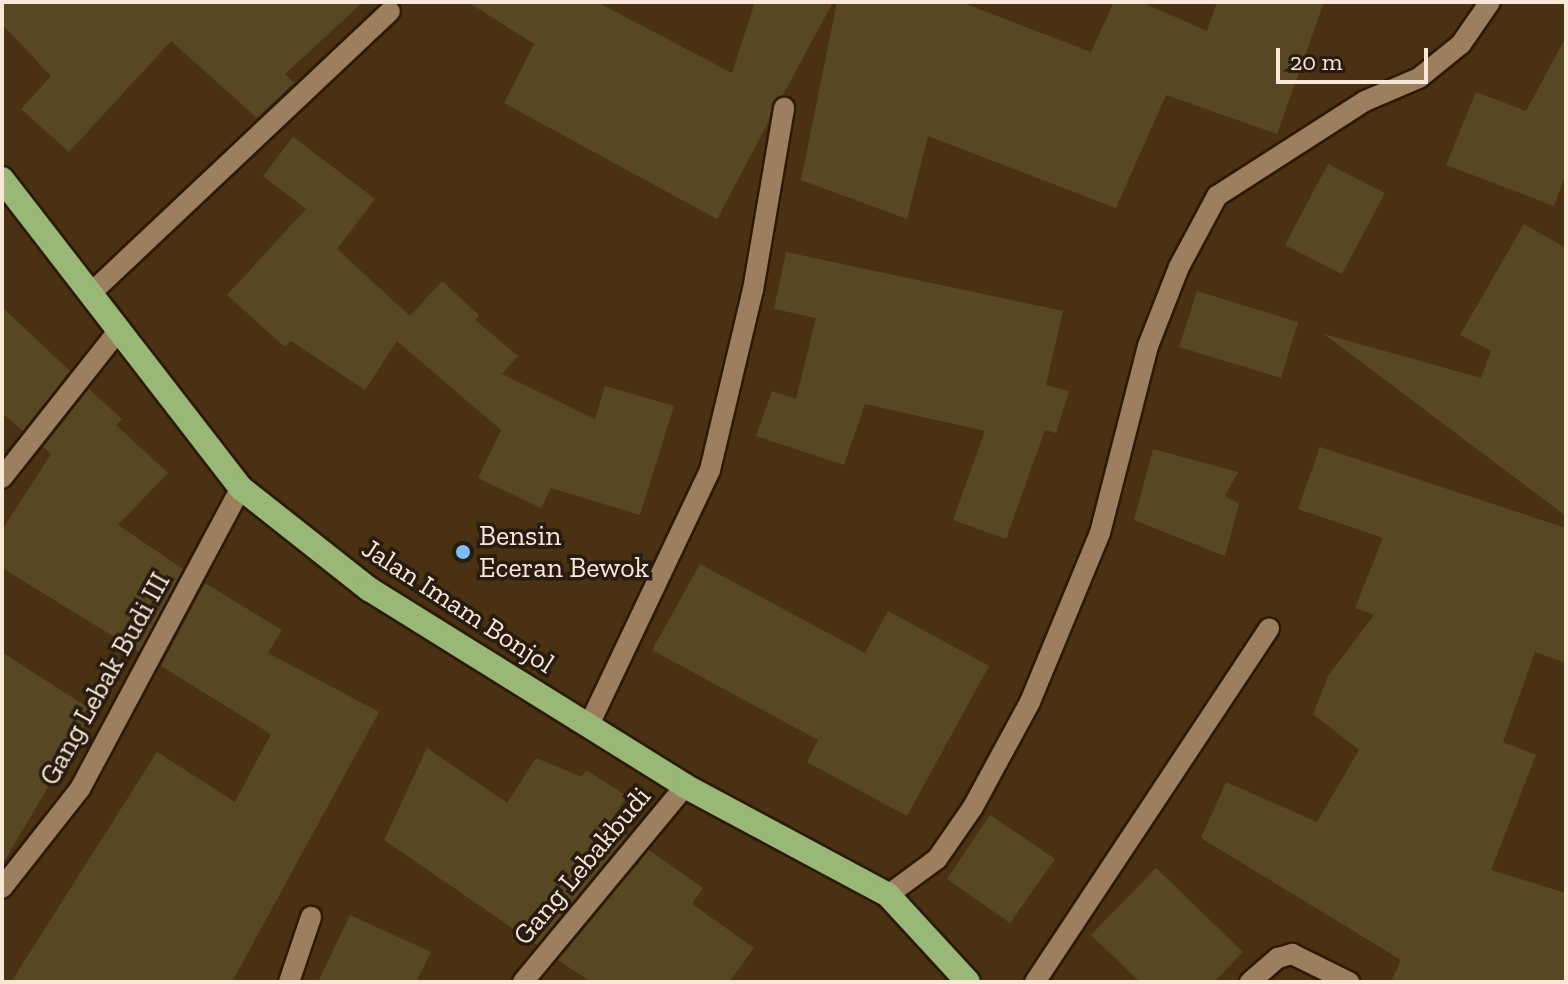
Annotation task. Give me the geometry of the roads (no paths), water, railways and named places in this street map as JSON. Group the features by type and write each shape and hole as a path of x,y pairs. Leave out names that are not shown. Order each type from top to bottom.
{"highway":[{"name":"Jalan Imam Bonjol","path":"2,179 241,488 369,589 685,786 888,895 968,982"}],"street":[{"path":"888,895 937,859 973,807 1030,702 1100,533 1148,346 1179,267 1217,196 1365,101 1419,78 1461,44 1490,2"},
{"path":"90,294 390,11"},
{"path":"589,725 710,470 753,290 784,108"},
{"path":"2,478 118,331"},
{"name":"Gang Lebak Budi III","path":"2,888 80,789 241,488"},
{"path":"1035,982 1269,628"},
{"name":"Gang Lebakbudi","path":"523,982 685,786"},
{"path":"289,982 311,917"},
{"path":"1250,982 1278,958 1292,954 1349,982"}],"place":[{"name":"Bensin Eceran Bewok","path":"463,552"}]}
